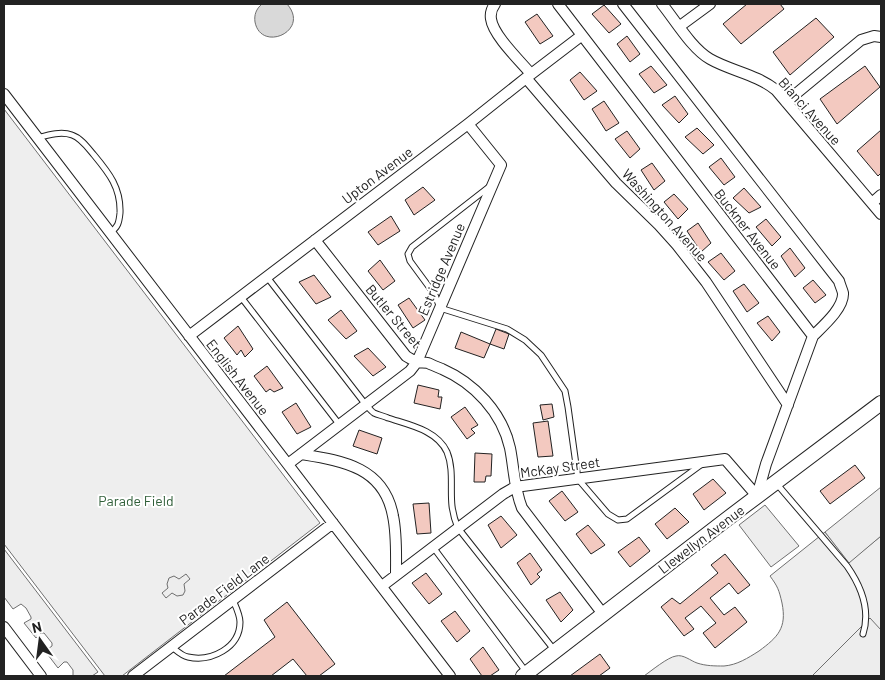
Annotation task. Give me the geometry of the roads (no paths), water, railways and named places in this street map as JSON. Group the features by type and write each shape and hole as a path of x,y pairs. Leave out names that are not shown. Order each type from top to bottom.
{"street":[{"name":"Washington Avenue","path":"495,4 491,10 491,19 497,34 528,76 616,183 659,226 706,282 788,405"},
{"name":"Buckner Avenue","path":"558,4 813,336"},
{"path":"623,4 839,281 843,292 842,302 837,310 813,336 766,464 757,496"},
{"name":"Bianci Avenue","path":"662,4 692,43 704,55 720,64 757,78 776,90 881,214"},
{"path":"680,26 710,4"},
{"name":"Upton Avenue","path":"189,336 581,36"},
{"path":"786,102 861,40 881,36"},
{"name":"English Avenue","path":"4,94 450,676"},
{"name":"Estridge Avenue","path":"288,464 410,371 418,362 500,165 468,124"},
{"path":"872,203 881,195"},
{"name":"Butler Street","path":"315,240 406,356 456,376 477,392 487,403 497,416 510,445 515,487 522,508 603,614"},
{"name":"Llewellyn Avenue","path":"525,675 881,403"},
{"path":"301,454 356,468 368,474 378,483 387,496 394,518 396,575"},
{"name":"McKay Street","path":"382,586 503,494 515,487 725,459 757,496"},
{"name":"Parade Field Lane","path":"133,676 333,523"},
{"path":"4,627 41,676"}],"lane":[{"path":"37,138 54,134 71,134 84,143 101,164 119,195 117,228 110,232"},
{"path":"492,184 412,247 408,254 410,261 435,295 440,308 507,329 525,340 541,355 564,391 578,479 608,514 618,520 627,519 704,462"},
{"path":"267,277 373,412 421,429 435,437 441,444 449,462 452,481 452,506 458,528 555,651"},
{"path":"241,297 340,424"},
{"path":"776,482 855,578 862,592 865,607 866,623 863,634"},
{"path":"433,547 525,675"},
{"path":"171,647 187,657 200,658 224,651 231,644 239,630 240,621 233,600"}],"park label":[{"name":"Parade Field","path":"136,500"}]}
